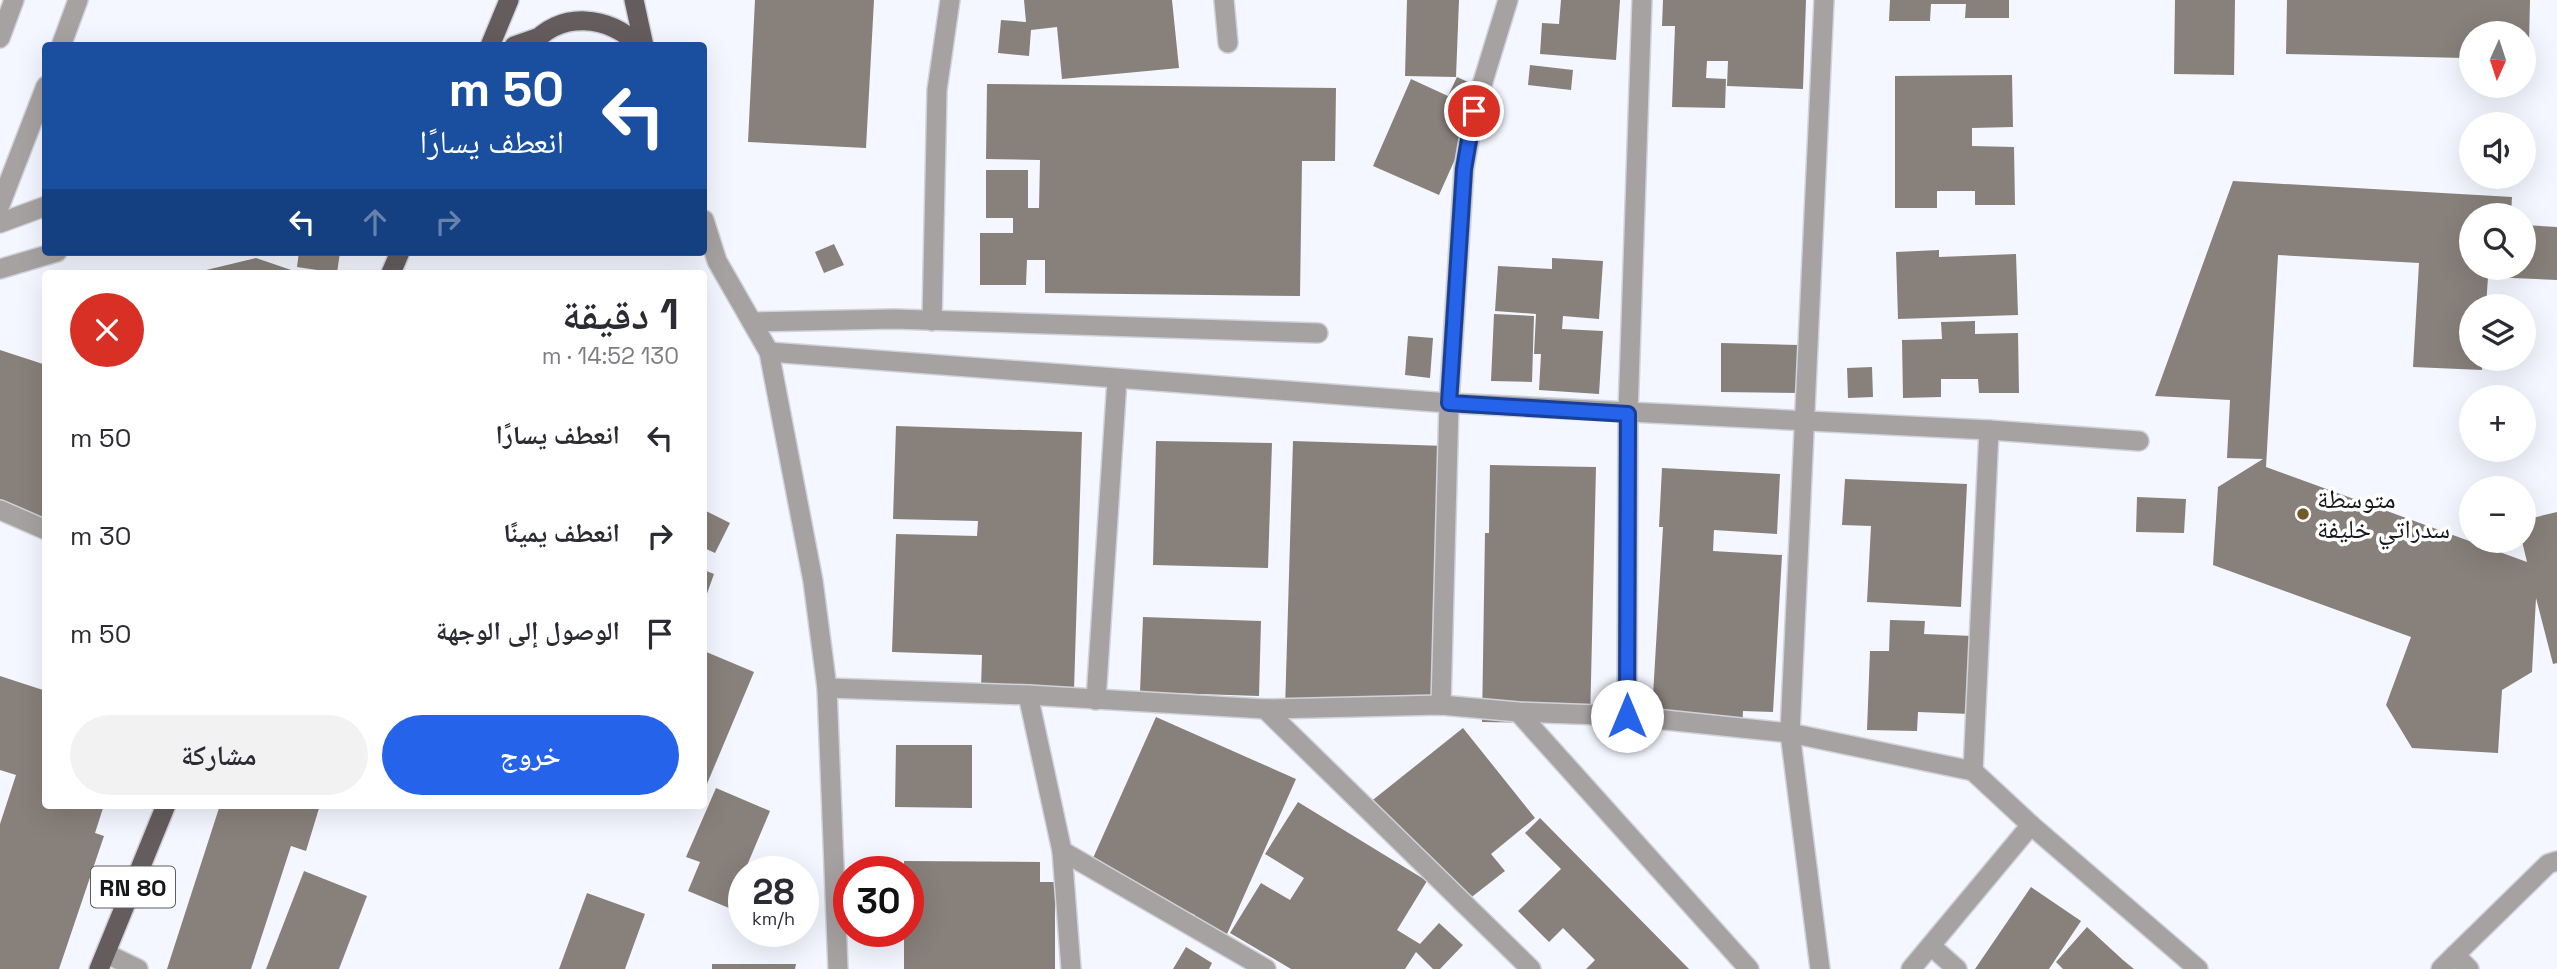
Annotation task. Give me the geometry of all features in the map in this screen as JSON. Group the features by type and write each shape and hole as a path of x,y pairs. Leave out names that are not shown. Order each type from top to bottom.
{"main road":[{"path":"491,42 509,0"},
{"path":"634,0 640,42"},
{"path":"534,42 558,25 582,20 606,23 629,34 637,42"},
{"name":"RN 80","path":"103,961 164,809"}],"street":[{"path":"0,38 14,0"},
{"path":"62,42 78,0"},
{"path":"932,321 937,90 950,0"},
{"path":"1224,0 1228,43"},
{"path":"1441,705 1449,403 1464,169 1474,111 1508,0"},
{"path":"1627,716 1628,414 1642,0"},
{"path":"1820,969 1790,733 1824,0"},
{"path":"0,205 42,96"},
{"path":"0,223 42,207"},
{"path":"707,238 710,255 769,352 813,581 827,688 838,969"},
{"path":"0,269 44,256"},
{"path":"752,322 932,321 1318,333"},
{"path":"769,352 1449,403 1989,430 2139,441"},
{"path":"1096,700 1117,380"},
{"path":"1973,771 1989,430"},
{"path":"0,510 42,528"},
{"path":"827,688 1028,695 1265,709 1441,705 1518,712 1627,716 1790,733 1973,771 2031,825 2198,969"},
{"path":"1028,695 1062,851 1075,965"},
{"path":"1265,709 1531,969"},
{"path":"1518,712 1749,969"},
{"path":"1911,969 2031,825"},
{"path":"1062,851 1266,969"},
{"path":"2441,969 2462,962 2548,864 2557,861"},
{"path":"1931,946 1957,969"},
{"path":"103,961 138,969"}],"building":[{"path":"755,0 874,0 866,148 748,142"},
{"path":"1024,0 1172,0 1179,68 1062,79 1057,27 1031,30 1029,56 998,53 1001,20 1026,22"},
{"path":"1407,0 1459,0 1456,77 1405,76"},
{"path":"1561,0 1620,0 1616,60 1540,54 1542,23 1559,24"},
{"path":"1663,0 1806,0 1803,89 1727,86 1728,61 1707,61 1706,78 1726,79 1725,108 1672,107 1675,26 1662,26"},
{"path":"1890,0 2009,0 2009,18 1965,18 1966,4 1931,4 1930,21 1889,21"},
{"path":"2175,0 2235,0 2234,75 2174,74"},
{"path":"2287,0 2530,0 2530,21 2459,21 2459,58 2286,54"},
{"path":"1530,65 1573,70 1571,90 1528,85"},
{"path":"2012,75 2013,127 1972,128 1972,146 2014,147 2015,205 1975,205 1975,191 1937,191 1937,208 1895,208 1895,76"},
{"path":"1457,77 1486,90 1439,195 1373,166 1411,79 1448,96"},
{"path":"987,84 1336,88 1335,161 1302,161 1300,296 1045,293 1045,260 1027,260 1026,285 980,285 980,233 1013,233 1013,218 986,218 986,170 1028,170 1028,208 1039,208 1040,160 986,159"},
{"path":"2233,181 2512,197 2512,203 2459,203 2459,280 2488,280 2487,294 2459,294 2459,369 2413,367 2419,263 2278,255 2266,467 2459,537 2459,553 2502,553 2527,562 2525,553 2536,553 2536,517 2557,512 2557,663 2553,664 2536,598 2532,672 2502,690 2498,753 2412,748 2386,705 2411,637 2213,565 2218,487 2263,459 2227,458 2230,400 2155,396"},
{"path":"2536,226 2557,227 2557,280 2536,279"},
{"path":"834,244 844,265 824,273 815,252"},
{"path":"1939,250 1939,257 2016,254 2018,315 1898,319 1896,252"},
{"path":"298,256 339,256 337,270 297,267"},
{"path":"256,258 291,270 206,270"},
{"path":"1552,258 1603,261 1599,319 1563,316 1562,329 1603,331 1599,394 1539,390 1541,354 1534,354 1536,314 1495,311 1498,266 1552,269"},
{"path":"1494,314 1534,316 1532,382 1491,381"},
{"path":"1975,321 1975,334 2018,333 2019,393 1979,393 1978,379 1941,379 1941,397 1903,398 1902,340 1942,339 1941,322"},
{"path":"1408,336 1433,338 1430,378 1405,375"},
{"path":"1721,343 1799,345 1799,393 1721,392"},
{"path":"0,350 42,364 42,526 0,512"},
{"path":"1872,367 1873,397 1848,398 1847,368"},
{"path":"896,426 1082,432 1074,690 981,688 982,655 892,652 896,534 977,536 978,521 893,519"},
{"path":"1156,441 1272,443 1268,568 1153,565"},
{"path":"1293,441 1446,446 1438,715 1285,710"},
{"path":"1490,465 1596,467 1590,724 1482,722 1485,533 1489,533"},
{"path":"1662,468 1780,474 1777,534 1714,530 1713,551 1782,555 1773,712 1743,711 1742,734 1651,729 1663,527 1659,527"},
{"path":"1845,479 1967,484 1961,607 1867,602 1871,526 1842,525"},
{"path":"2137,497 2186,499 2184,533 2136,532"},
{"path":"707,512 730,523 715,553 707,549"},
{"path":"707,571 714,574 707,594"},
{"path":"1143,617 1261,621 1259,696 1140,692"},
{"path":"1890,620 1925,621 1924,634 1973,636 1970,714 1918,712 1917,731 1867,730 1870,651 1889,651"},
{"path":"707,652 754,672 707,784"},
{"path":"0,676 42,690 42,809 103,809 95,833 104,836 59,969 0,969 0,824 16,775 0,770"},
{"path":"1156,717 1296,779 1227,934 1192,918 1195,915 1089,867"},
{"path":"1463,728 1535,818 1491,854 1505,871 1455,910 1369,803"},
{"path":"896,745 972,745 972,808 895,807"},
{"path":"716,788 770,811 751,856 728,856 728,908 688,891 700,862 686,857"},
{"path":"1298,802 1427,881 1397,930 1420,944 1439,923 1463,945 1440,969 1433,969 1416,952 1405,969 1291,969 1230,933 1261,883 1290,900 1304,878 1265,854"},
{"path":"219,809 319,809 306,851 291,846 251,969 167,969"},
{"path":"1540,818 1689,969 1586,969 1595,960 1563,928 1549,942 1518,911 1561,869 1525,833"},
{"path":"924,861 1040,862 1040,882 1055,882 1055,969 904,969 904,947 924,947"},
{"path":"304,871 367,896 339,969 266,969"},
{"path":"2031,887 2081,921 2049,969 1975,969"},
{"path":"587,893 645,914 625,969 559,969"},
{"path":"2087,927 2134,969 2063,969 2056,962"},
{"path":"1186,947 1212,963 1209,969 1173,969"},
{"path":"712,964 796,964 795,969 712,969"}],"place":[{"name":"متوسطة سدراتي خليفة","path":"2303,514"}],"route":[{"path":"1474,111 1464,169 1449,403 1628,414 1627,716"}]}
